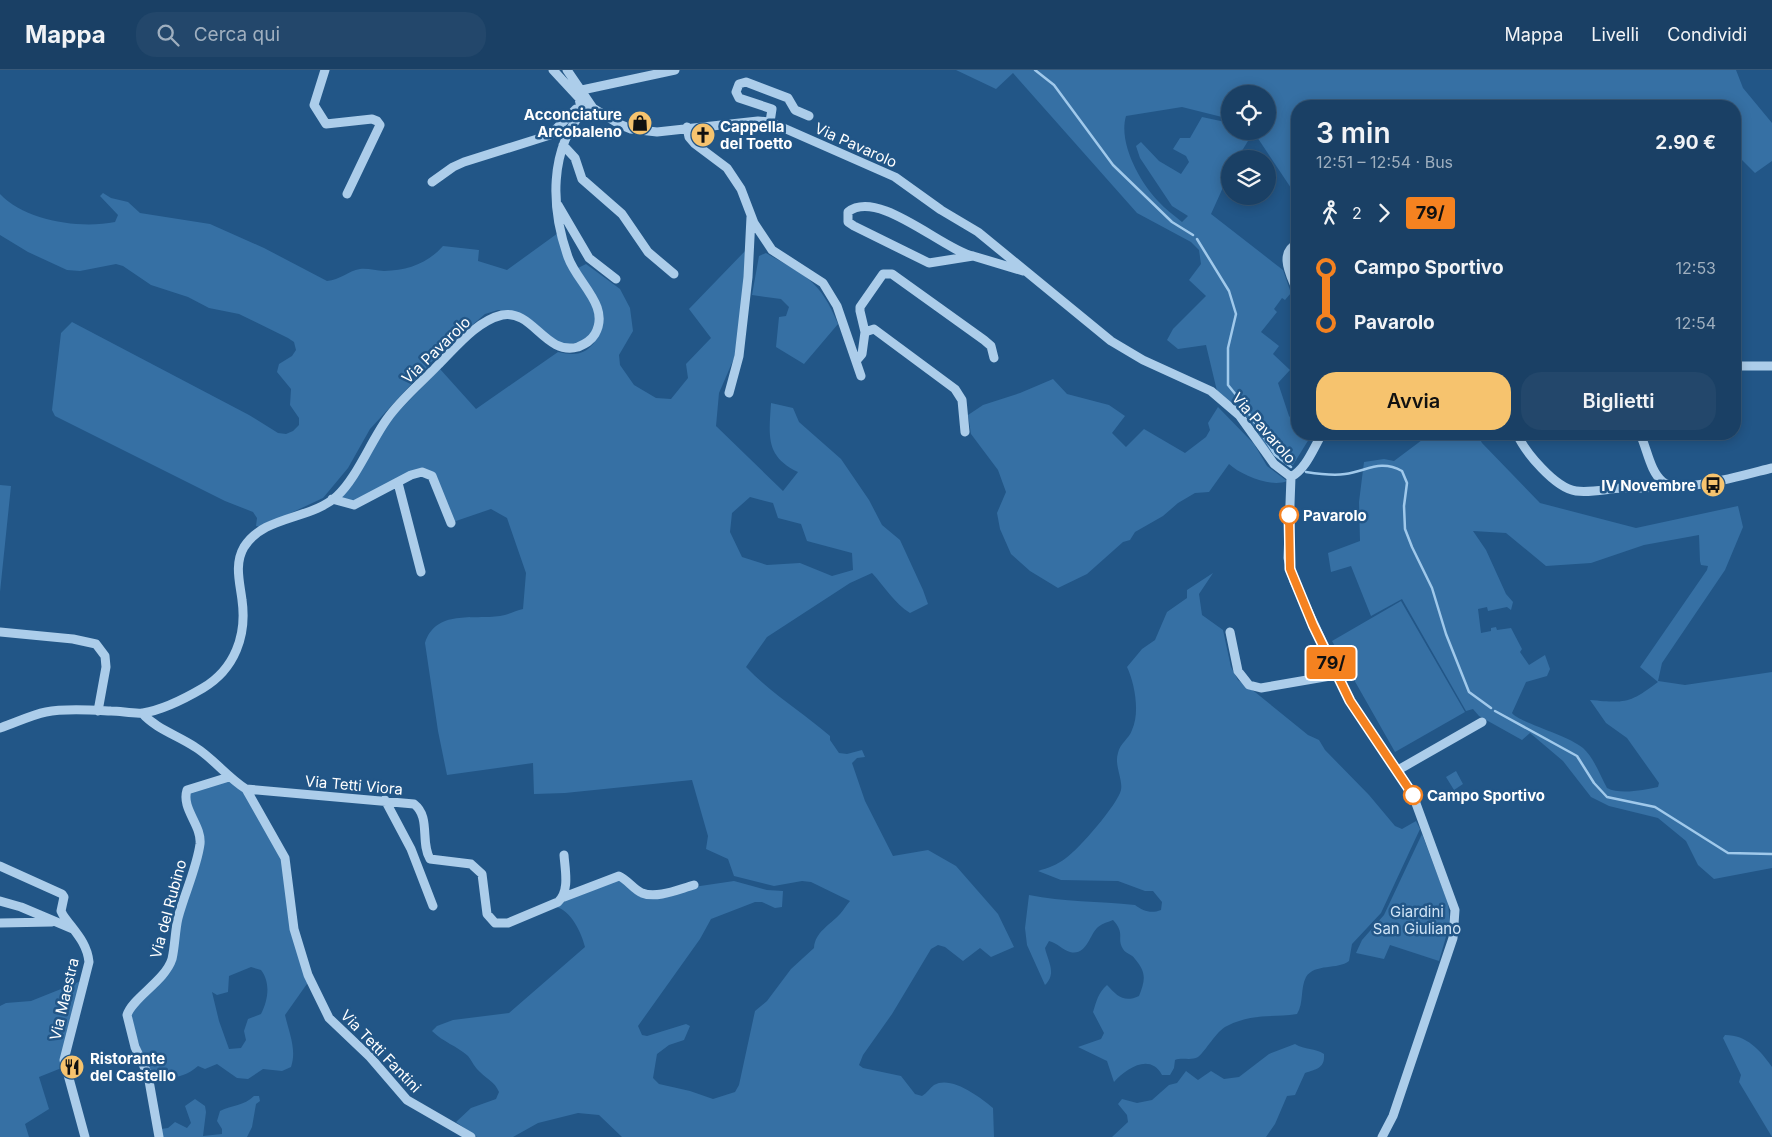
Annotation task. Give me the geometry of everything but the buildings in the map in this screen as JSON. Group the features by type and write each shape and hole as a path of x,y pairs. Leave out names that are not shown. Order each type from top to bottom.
{"street":[{"path":"325,70 314,104 326,124 372,120 377,121 380,125 347,194"},
{"path":"554,70 586,108"},
{"path":"567,70 582,90 586,108"},
{"path":"582,90 675,70"},
{"path":"770,122 772,109 739,98 736,92 740,84 746,82 788,98 796,110 809,116"},
{"path":"432,182 453,167 464,162 550,134 576,109 586,108"},
{"name":"Via Pavarolo","path":"142,713 172,703 203,688 217,678 234,655 244,624 238,571 244,547 256,534 274,524 322,506 332,499 347,484 388,417 463,340 487,320 505,315 515,316 532,325 546,340 561,348 574,348 585,344 593,338 600,318 597,304 569,259 558,216 556,183 560,153 566,136 586,108 631,129 657,132 758,121 770,122 895,177 941,210 978,232 1111,341 1142,360 1211,391 1239,416 1274,464 1291,477"},
{"path":"687,128 689,137 727,168 741,189 751,214 772,250 822,283 836,306 861,376"},
{"path":"563,145 575,158 582,179 622,214 648,252 674,274"},
{"path":"557,203 590,258 616,279"},
{"path":"973,256 929,263 854,226 848,222 848,212 851,209 867,207 886,212 926,231 965,255 973,256 1026,272"},
{"path":"729,393 740,356 748,276 751,214"},
{"path":"1291,248 1286,256 1291,276"},
{"path":"856,361 862,354 865,332 860,307 883,274 892,274 992,346 994,358"},
{"path":"865,332 870,329 874,330 955,389 962,400 965,432"},
{"path":"1741,366 1772,366"},
{"path":"1319,440 1304,466 1291,477 1288,539 1290,569 1336,674 1366,726 1398,770 1410,791 1455,910 1455,931 1393,1116 1382,1137"},
{"path":"1520,440 1524,450 1566,488 1585,491 1651,487 1662,482"},
{"path":"1642,440 1662,482 1673,486 1690,486 1772,468"},
{"path":"332,499 354,505 422,472 432,476 451,524"},
{"path":"398,483 421,572"},
{"path":"0,632 73,639 96,644 105,656 106,667 98,711"},
{"path":"1230,632 1238,671 1249,685 1261,688 1336,674"},
{"path":"0,728 47,712 98,711 142,713 149,720 196,748 229,778 246,789"},
{"path":"1398,770 1482,722"},
{"name":"Via del Rubino","path":"159,1135 148,1075 135,1047 127,1015 163,975 172,960 178,920 200,844 197,828 185,797 187,790 229,778"},
{"name":"Via Tetti Viora","path":"246,789 414,804 420,809 427,853 430,858 471,864 482,874 487,914 495,923 508,923 558,902 564,897"},
{"name":"Via Tetti Fantini","path":"246,789 285,858 294,929 308,975 329,1018 370,1057 407,1100 471,1137"},
{"path":"385,800 411,849 434,906"},
{"path":"564,855 566,890 564,897"},
{"name":"Via Maestra","path":"0,866 62,894 65,903 61,911 85,944 88,952 89,962 64,1060 85,1137"},
{"path":"564,897 619,876 628,880 641,893 652,895 694,885"},
{"path":"0,901 21,907 73,929"},
{"path":"0,923 55,922"}],"green space":[{"path":"956,70 1736,70 1743,88 1772,123 1772,161 1755,173 1741,159 1741,100 1291,100 1291,188 1276,166 1276,150 1266,150 1259,140 1276,140 1276,85 1221,85 1221,117 1182,107 1126,116 1125,138 1138,173 1144,184 1158,201 1182,222 1188,216 1172,206 1140,158 1136,146 1141,142 1159,161 1181,174 1189,162 1186,156 1173,149 1180,138 1190,138 1202,117 1221,121 1221,140 1249,140 1242,150 1221,150 1221,192 1211,214 1283,270 1291,293 1285,300 1282,298 1274,309 1277,312 1261,332 1279,346 1273,354 1290,370 1278,383 1291,418 1291,440 1308,440 1293,465 1288,465 1267,448 1250,420 1217,391 1206,345 1178,349 1167,340 1173,329 1206,296 1189,280 1201,264 1199,250 1191,242 1137,213 1013,73 996,89"},
{"path":"103,193 111,198 128,202 140,213 210,224 264,248 327,281 360,269 384,271 416,265 424,262 443,246 479,250 478,261 507,270 558,233 595,305 596,327 584,342 562,345 513,311 498,310 485,314 438,355 370,429 348,468 323,498 261,527 256,526 257,518 253,512 225,501 55,416 52,410 61,333 72,322 249,415 278,433 286,434 293,431 299,425 299,418 290,405 291,389 277,372 279,364 292,356 296,350 294,342 288,338 239,314 209,308 188,297 151,285 123,266 116,264 80,271 67,270 28,252 0,235 0,194 24,211 54,221 86,224 115,222 118,215 100,196"},
{"path":"747,249 738,349 719,393 716,426 783,491 798,472 787,466 774,452 770,435 771,403 793,408 799,422 841,459 869,500 882,525 900,540 923,590 928,604 910,613 895,600 872,573 850,583 767,637 746,667 830,736 830,740 839,753 847,754 862,750 865,757 857,758 852,763 865,801 893,856 928,850 956,866 998,914 1014,947 991,957 980,948 963,961 945,947 938,945 931,949 892,1014 863,1055 859,1065 863,1068 901,1076 915,1094 922,1096 934,1085 941,1083 957,1085 965,1089 981,1098 993,1108 994,1137 622,1137 599,1115 578,1113 538,1123 513,1137 477,1137 456,1122 471,1108 496,1099 499,1092 493,1083 477,1069 468,1056 432,1031 437,1026 453,1020 509,1013 585,947 578,929 571,918 556,907 564,899 618,879 639,895 734,881 767,890 783,891 782,907 775,908 762,902 755,902 711,919 700,939 638,1026 642,1035 647,1036 686,1024 690,1026 684,1040 669,1045 657,1054 653,1078 659,1084 690,1091 713,1099 735,1092 739,1085 755,1011 767,1001 791,969 814,948 820,933 840,914 850,901 811,882 802,881 774,886 734,876 728,859 706,849 708,836 692,780 565,793 534,794 533,763 447,775 438,731 425,643 430,632 446,621 456,618 500,616 523,609 526,573 507,518 491,509 453,522 428,471 354,503 339,499 390,420 440,369 476,409 558,352 577,354 589,348 599,334 601,314 594,295 578,268 586,264 620,289 630,308 633,331 619,355 620,365 634,385 656,398 671,399 688,378 686,364 711,338 689,309","holes":["750,497 773,503 778,518 801,524 807,541 852,553 853,570 832,576 800,563 767,565 742,557 730,532 732,513"]},
{"path":"766,253 802,274 818,288 838,324 804,364 776,347 779,317 786,316 789,307 781,299 752,295 759,256"},
{"path":"1053,379 1067,394 1109,405 1125,416 1112,433 1126,447 1144,429 1185,453 1206,437 1210,430 1208,423 1218,407 1254,444 1267,466 1287,481 1280,483 1265,482 1248,476 1229,464 1209,492 1195,493 1178,503 1163,516 1135,532 1130,540 1123,542 1087,574 1058,588 1030,571 1011,554 1000,529 997,513 1006,492 998,470 971,434 968,415 983,405 1020,393"},
{"path":"1422,440 1480,440 1540,503 1636,528 1738,506 1743,527 1725,570 1662,663 1658,681 1685,685 1772,672 1772,868 1714,879 1698,865 1686,841 1658,818 1609,806 1591,797 1563,761 1530,733 1522,740 1479,716 1473,709 1466,711 1402,599 1371,616 1351,566 1331,572 1328,553 1360,541 1359,502 1364,462 1384,459 1394,461","holes":["1473,531 1506,533 1546,566 1591,563 1644,545 1699,535 1700,561 1701,565 1708,566 1707,570 1640,667 1658,682 1640,695 1626,700 1611,702 1590,700 1606,723 1627,738 1659,783 1658,787 1625,792 1607,788 1594,762 1583,748 1566,738 1516,717 1512,713 1526,682 1547,676 1550,669 1545,655 1529,665 1520,652 1522,649 1511,628 1497,630 1496,627 1491,628 1491,631 1481,633 1478,609 1487,607 1488,611 1507,607 1511,610 1513,602 1506,594 1486,550"]},
{"path":"0,485 11,486 0,592"},
{"path":"1213,573 1199,594 1202,615 1223,630 1231,667 1238,680 1308,735 1319,740 1325,750 1369,795 1395,826 1402,829 1416,821 1420,829 1381,913 1352,944 1349,961 1344,964 1315,970 1306,977 1301,1005 1297,1014 1245,1019 1236,1022 1219,1032 1198,1057 1175,1060 1174,1068 1170,1075 1162,1075 1157,1068 1145,1064 1138,1065 1125,1072 1114,1082 1107,1061 1078,1047 1101,1039 1104,1033 1093,1012 1102,991 1107,985 1121,997 1129,999 1139,996 1144,981 1142,969 1134,957 1123,949 1120,942 1119,929 1113,920 1098,927 1080,951 1070,952 1049,941 1045,948 1051,972 1049,981 1045,985 1027,945 1025,928 1029,895 1055,899 1135,905 1150,912 1161,910 1162,902 1153,891 1145,891 1118,881 1061,880 1038,871 1056,864 1072,853 1097,826 1118,797 1121,786 1117,762 1118,753 1131,733 1136,715 1134,690 1127,667 1142,649 1155,640 1167,612 1187,598 1187,590"},
{"path":"1401,601 1465,712 1395,752 1332,641"},
{"path":"1456,771 1463,784 1454,790 1446,777"},
{"path":"229,778 245,789 279,845 289,899 309,981 285,1015 292,1041 293,1060 291,1067 282,1071 263,1069 248,1079 237,1078 217,1064 205,1069 198,1066 186,1074 168,1078 148,1073 129,1012 163,975 200,844 187,791","holes":["251,967 261,970 267,986 267,997 261,1014 248,1019 244,1031 246,1040 241,1048 229,1049 219,1021 212,992 217,995 228,992 229,976"]},
{"name":"Giardini San Giuliano","path":"1422,834 1448,903 1450,923 1439,961 1390,945 1384,959 1356,953 1362,940 1384,915"},
{"path":"81,981 64,1067 39,1077 49,1109 25,1124 29,1137 0,1137 0,1006 6,1003 31,1001"},
{"path":"1725,1035 1740,1038 1752,1045 1772,1067 1772,1137 1739,1082 1741,1075 1723,1038"},
{"path":"1295,1044 1324,1054 1324,1059 1322,1065 1317,1069 1305,1073 1295,1095 1287,1096 1275,1124 1266,1137 1112,1137 1128,1122 1127,1115 1118,1104 1122,1099 1137,1103 1152,1100 1169,1085 1177,1083 1186,1071 1198,1080 1211,1071 1224,1079 1239,1077 1269,1054"},
{"path":"254,1096 259,1096 260,1101 256,1104 252,1127 247,1137 160,1137 161,1129 168,1128 175,1122 187,1128 191,1123 185,1106 195,1099 205,1106 203,1136 222,1134 222,1129 217,1121 220,1111 242,1104"}],"waterway":[{"path":"1035,70 1054,85 1113,165 1172,222 1193,235"},
{"path":"1197,239 1229,291 1236,314 1228,348 1228,385 1241,401 1275,455 1291,467"},
{"path":"1306,472 1340,475 1380,466 1387,466 1402,471 1407,483 1404,506 1405,529 1432,588 1446,634 1469,692 1491,708"},
{"path":"1495,711 1577,756 1594,783 1607,797 1655,807 1728,853 1772,854"}],"bus line":[{"name":"79/","path":"1289,515 1288,558 1290,569 1313,625 1350,701 1413,795"}],"place":[{"name":"Acconciature Arcobaleno","path":"640,123"},
{"name":"Cappella del Toetto","path":"703,135"},
{"name":"IV Novembre","path":"1713,485"},
{"name":"Pavarolo","path":"1289,515"},
{"name":"Campo Sportivo","path":"1413,795"},
{"name":"Ristorante del Castello","path":"72,1067"}]}
